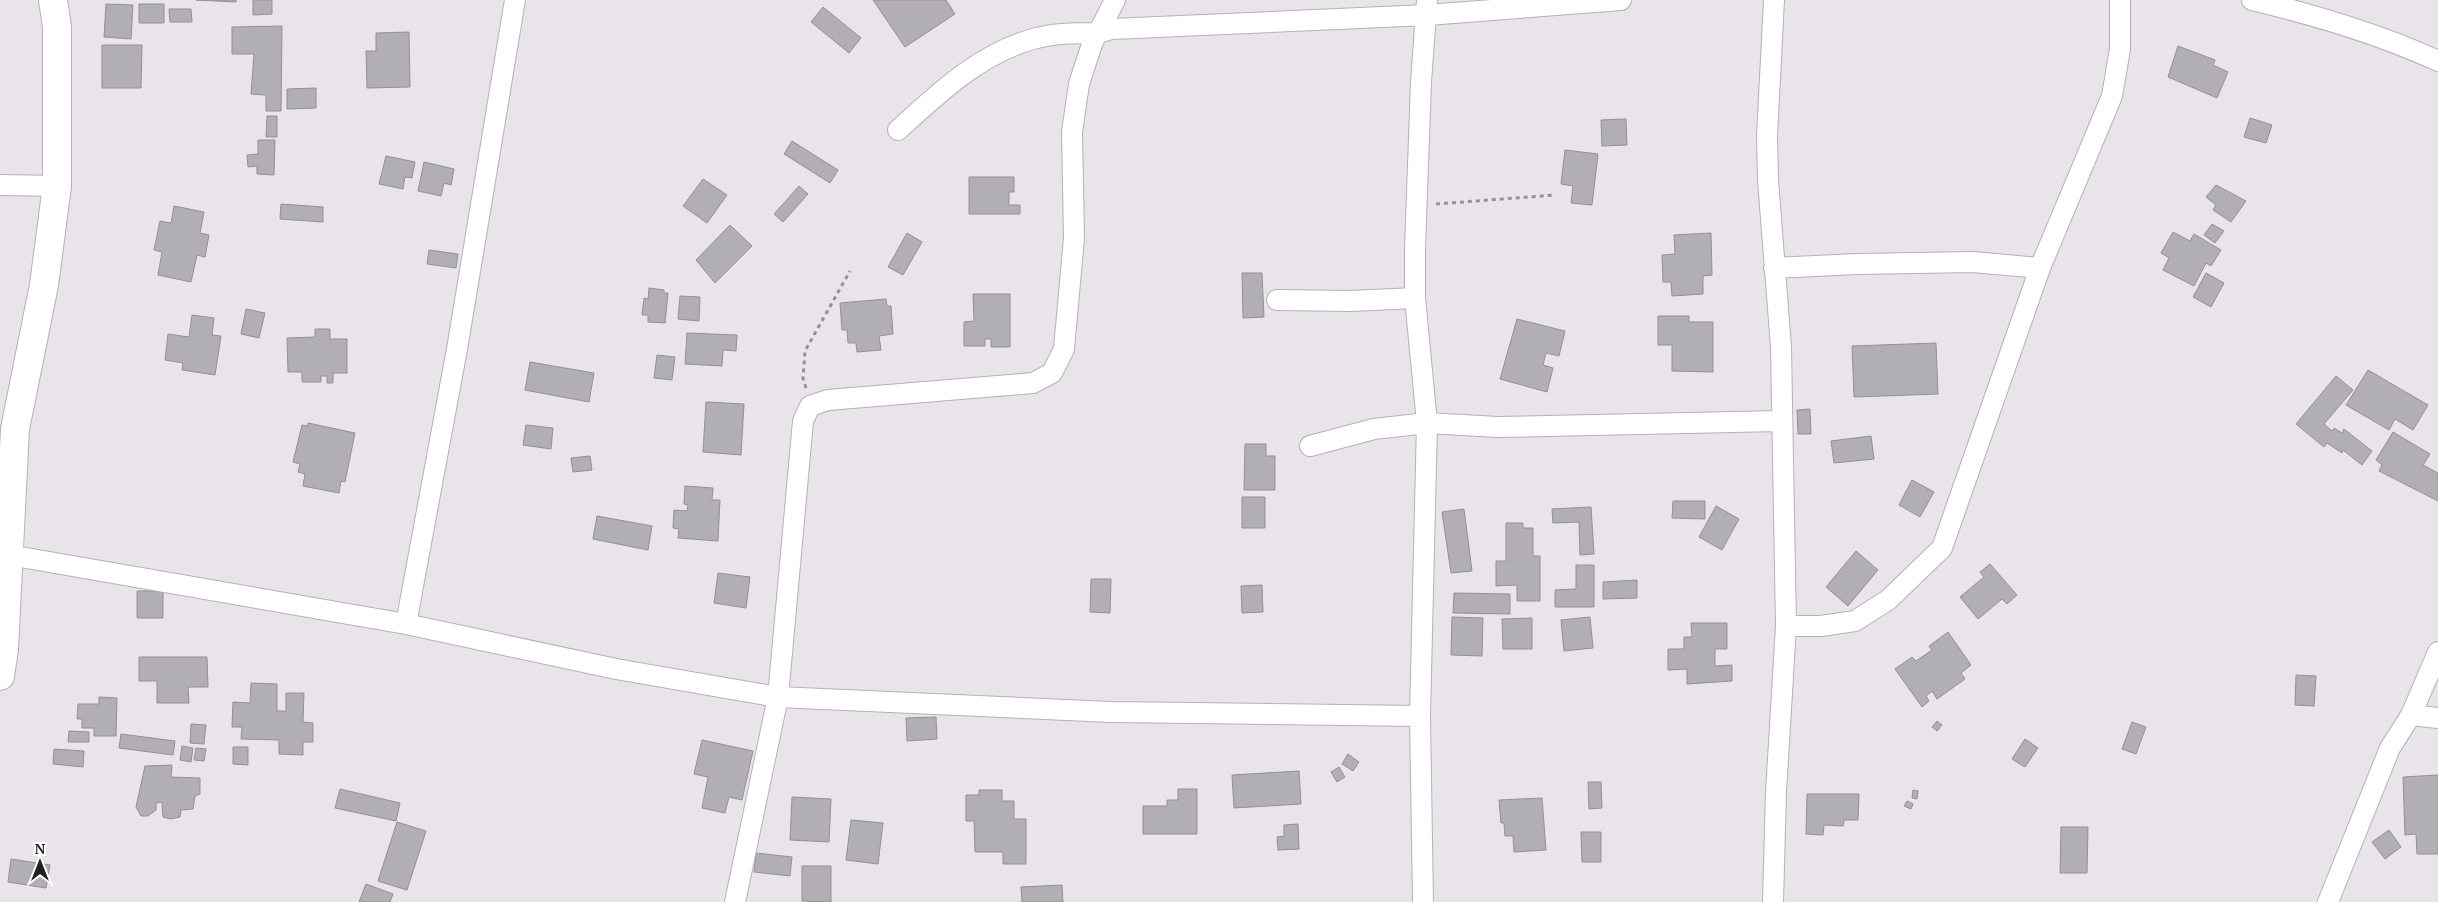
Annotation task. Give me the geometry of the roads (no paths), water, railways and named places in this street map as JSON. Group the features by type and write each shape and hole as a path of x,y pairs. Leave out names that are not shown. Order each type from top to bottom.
{"street":[{"path":"0,676 9,555 15,429 44,285 57,186 57,26 53,0"},
{"path":"406,624 458,339 515,0"},
{"path":"735,902 778,697 803,421 810,406 828,400 1034,383 1052,373 1064,349 1073,248 1074,122 1079,84 1093,41 1115,0"},
{"path":"898,130 958,76 994,54 1034,38 1068,33 1098,33 1112,30 1427,7 1621,0"},
{"path":"1773,902 1776,792 1786,626 1785,475 1781,347 1774,268 1768,136 1774,0"},
{"path":"1786,626 1821,626 1855,621 1888,600 1942,548 2040,268 2112,96 2120,49 2120,0"},
{"path":"2252,0 2286,8 2406,46 2438,60"},
{"path":"1423,902 1420,716 1427,423 1415,298 1416,206 1421,82 1427,7"},
{"path":"0,185 57,186"},
{"path":"1774,268 1973,262 2040,268"},
{"path":"1277,300 1350,301 1415,298"},
{"path":"1310,446 1374,429 1427,423 1497,427 1782,421"},
{"path":"9,555 406,624 616,669 778,697 1111,712 1420,716"},
{"path":"2328,902 2390,748 2411,715 2438,652"},
{"path":"2411,715 2438,718"}]}
